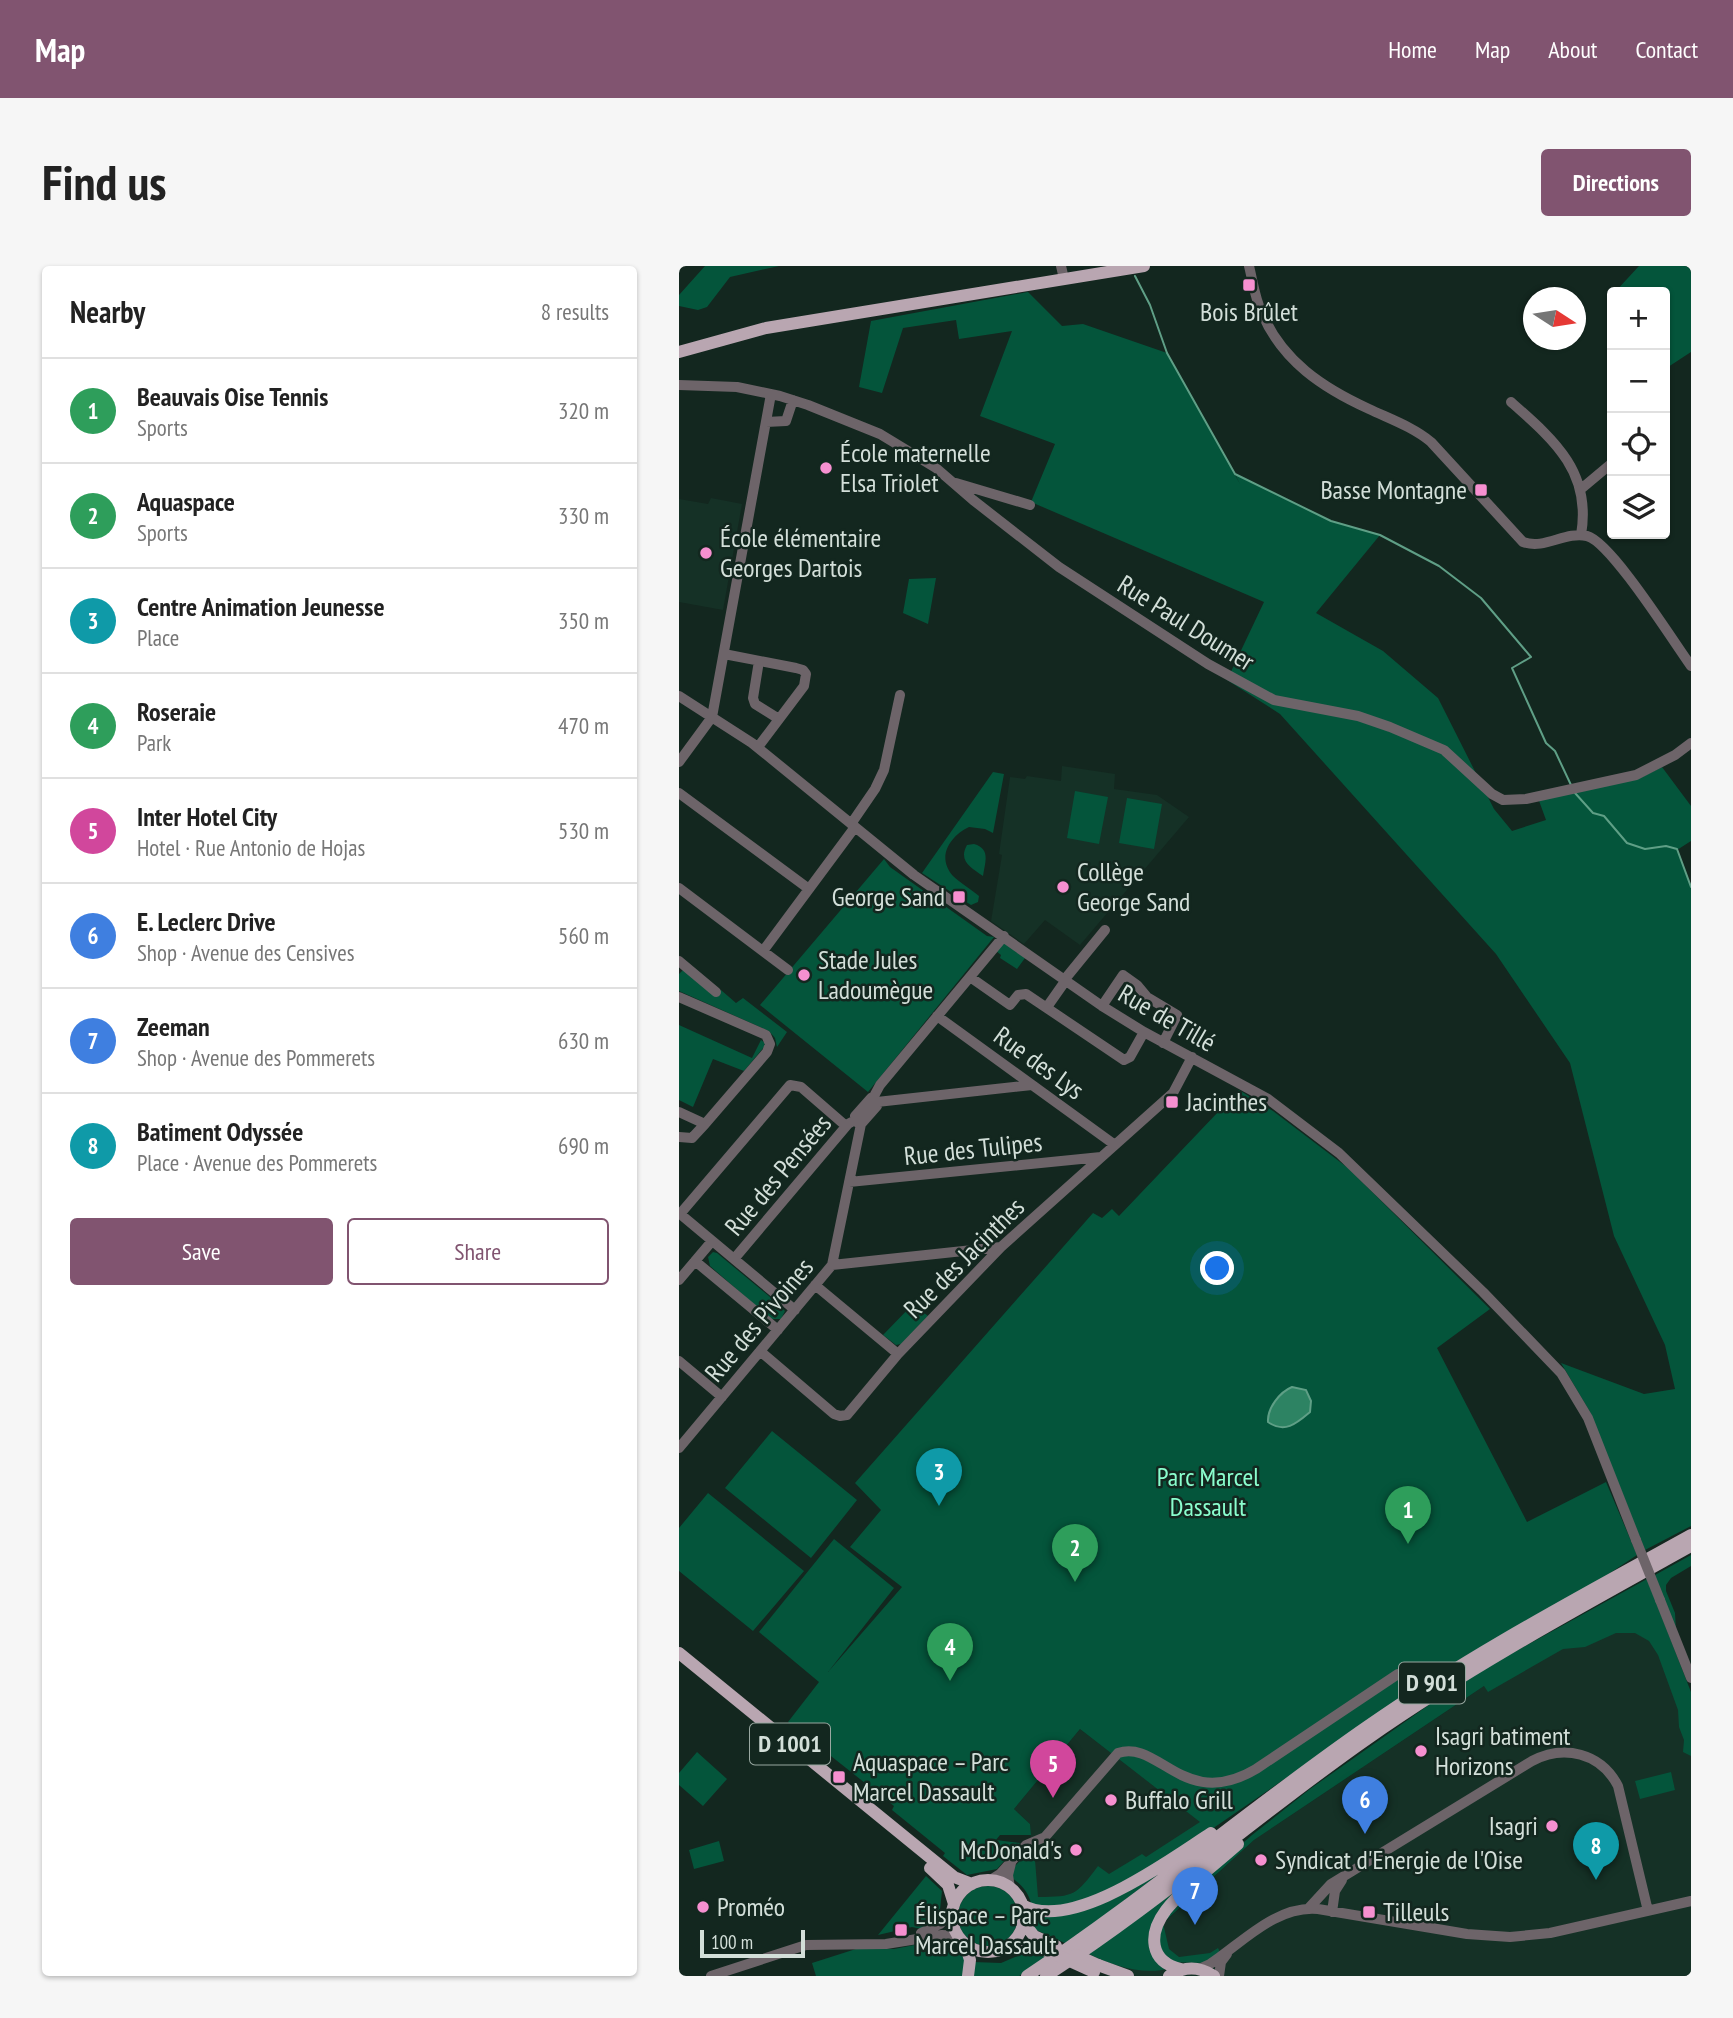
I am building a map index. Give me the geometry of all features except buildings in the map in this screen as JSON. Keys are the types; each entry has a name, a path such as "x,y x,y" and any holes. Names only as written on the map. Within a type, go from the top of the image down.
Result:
{"main road":[{"path":"679,352 766,328 1144,266"},
{"name":"D 901","path":"1027,1976 1115,1916 1357,1733 1464,1662 1691,1535"},
{"name":"D 901","path":"1046,1976 1117,1927 1345,1754 1425,1700 1500,1653 1691,1546"},
{"name":"D 1001","path":"680,1658 956,1879 972,1884"},
{"name":"D 1001","path":"680,1658 934,1871 950,1888 953,1907"},
{"path":"1216,1976 1199,1969 1181,1969 1163,1962 1155,1951 1155,1934 1166,1910 1242,1840 1314,1783 1345,1754"},
{"path":"1021,1905 1048,1910 1105,1898 1271,1797"},
{"path":"968,1976 970,1960 953,1922 953,1907 963,1891 972,1884 989,1881 1010,1888 1021,1905 1027,1930 1036,1938 1098,1971 1128,1976"},
{"path":"1007,1947 1016,1938 1023,1922"},
{"path":"962,1940 985,1952 1029,1945 1053,1949"},
{"path":"1169,1976 1181,1969"}],"street":[{"path":"1061,266 1064,279"},
{"path":"1249,266 1261,312 1277,340 1296,363 1317,382 1339,395 1412,429 1431,442 1523,542 1535,545 1581,535 1599,541 1691,666"},
{"name":"Rue Paul Doumer","path":"679,384 729,386 771,394 793,400 880,435 925,460 1059,567 1215,668 1274,700 1366,718 1444,750 1492,794 1503,800 1526,799 1636,775 1675,755 1691,743"},
{"path":"679,762 712,717 771,394"},
{"path":"766,422 786,421 793,400"},
{"path":"1511,402 1570,463 1581,489 1581,535"},
{"path":"1581,489 1607,467"},
{"path":"956,483 1030,505"},
{"path":"724,654 796,668 806,674 804,686 758,747"},
{"path":"759,661 753,698 755,704 779,719"},
{"path":"763,951 809,889 873,793 884,770 899,695"},
{"name":"Rue de Tillé","path":"679,696 758,747 915,875 1102,1006 1144,1032 1268,1099 1334,1149 1530,1339 1572,1388 1592,1427 1691,1678"},
{"path":"679,793 809,889"},
{"path":"679,888 788,970"},
{"path":"1047,1007 1105,930"},
{"name":"Rue des Pensées","path":"734,1259 854,1123 856,1114 869,1099 875,1100 880,1085 1004,936"},
{"path":"679,961 716,992"},
{"path":"1102,1006 1123,975 1147,996 1177,1015 1163,1042"},
{"path":"970,977 1010,1005 1018,995 1024,993 1124,1060 1130,1058 1144,1032"},
{"path":"679,997 766,1035 770,1041 767,1052 692,1138 679,1138"},
{"name":"Rue des Lys","path":"937,1016 1115,1145"},
{"name":"Rue des Jacinthes","path":"760,1351 839,1416 847,1415 898,1354 1001,1247 1173,1093 1192,1058"},
{"path":"795,1310 680,1214 790,1085 801,1087 854,1123"},
{"path":"875,1100 1032,1085"},
{"path":"679,1112 705,1124"},
{"name":"Rue des Pivoines","path":"679,1448 832,1265 849,1182 854,1123"},
{"name":"Rue des Tulipes","path":"849,1182 1101,1157"},
{"path":"679,1280 712,1241"},
{"path":"832,1265 1001,1247"},
{"path":"695,1261 778,1330"},
{"path":"815,1285 898,1354"},
{"path":"679,1361 722,1397"},
{"path":"989,1881 1000,1874 1026,1844 1045,1837 1118,1754 1140,1752 1178,1775 1196,1781 1215,1783 1233,1780 1256,1769 1398,1674"},
{"path":"1308,1909 1324,1889 1538,1758 1555,1752 1572,1752 1590,1757 1601,1764 1619,1786 1648,1911"},
{"path":"1010,1888 1008,1875 1013,1860"},
{"path":"1332,1912 1335,1891 1345,1877"},
{"path":"1199,1969 1281,1916 1308,1909 1502,1937 1550,1933 1691,1901"},
{"path":"891,1944 935,1928 953,1907"},
{"path":"711,1976 807,1945 891,1944 942,1935 962,1940"},
{"path":"1216,1976 1221,1962 1233,1948"}],"shaded area":[{"name":"École élémentaire Georges Dartois","path":"711,498 742,504 723,610 679,602 679,499 708,504"},
{"name":"Collège George Sand","path":"1062,766 1115,774 1114,789 1157,795 1189,817 1080,945 1045,920 1024,944 991,921 1002,855 999,854 1010,777 1025,779 1027,776 1061,781"},
{"path":"1292,1387 1306,1390 1311,1401 1310,1412 1291,1426 1280,1427 1268,1422 1275,1401"},
{"path":"1645,1596 1691,1699 1691,1976 1106,1976 1254,1840 1499,1676"},
{"path":"1080,1729 1206,1826 1098,1893 1034,1903 1030,1824 1014,1809"}],"green space":[{"path":"705,266 779,266 730,277 707,307 698,310 679,306 679,295"},
{"path":"1639,266 1691,266 1691,352 1670,366 1670,287 1620,287"},
{"path":"1028,292 1062,326 1083,324 1167,353 1240,484 1235,474 1331,521 1380,535 1316,613 1383,651 1438,698 1494,809 1512,831 1546,820 1538,798 1642,777 1662,767 1691,806 1691,841 1677,850 1691,887 1691,1526 1645,1550 1590,1412 1561,1363 1644,1394 1675,1389 1665,1345 1614,1236 1570,1063 1496,954 1280,714 1227,680 1264,602 1031,502 1055,444 980,416 1012,331 959,339 956,320 903,328 882,393 859,387 871,321"},
{"path":"936,578 928,624 903,613 909,579"},
{"path":"993,772 1004,774 993,833 969,827 956,836 947,848 948,869 979,896 978,902 971,905 922,873"},
{"path":"1075,791 1108,797 1099,844 1067,838"},
{"path":"1127,798 1162,804 1154,849 1119,843"},
{"path":"974,844 985,853 983,876 965,860 967,845"},
{"path":"884,859 890,867 987,936 994,937 868,1092 760,1005"},
{"path":"1003,941 1025,958 1017,969 1000,958 1001,955 996,951"},
{"path":"683,970 714,996 721,990 736,1003 743,998 787,1032 777,1047 775,1038 769,1031 679,991 679,974"},
{"path":"679,1025 752,1058 761,1040 765,1043 744,1071 713,1059 693,1107 679,1100"},
{"name":"Parc Marcel Dassault","path":"1239,1090 1273,1111 1348,1168 1490,1309 1437,1348 1527,1522 1606,1482 1637,1555 1447,1667 1212,1829 1125,1884 1078,1904 1032,1907 1025,1890 1012,1878 1014,1867 1031,1849 1034,1848 1038,1897 1067,1895 1079,1889 1098,1866 1109,1874 1142,1854 1146,1857 1200,1822 1080,1729 1014,1809 1030,1824 1031,1835 1000,1835 996,1840 1020,1843 997,1869 967,1875 943,1856 945,1853 892,1810 894,1806 788,1722 819,1682 759,1632 834,1539 894,1588 828,1672 902,1587 850,1547 881,1510 855,1483 1093,1213 1102,1218 1112,1209 1119,1216"},
{"path":"713,1252 776,1302 785,1311 781,1319 771,1319 710,1266 708,1257"},
{"path":"913,1304 928,1316 901,1344 896,1345 883,1335"},
{"path":"772,1431 857,1500 811,1558 725,1488"},
{"path":"708,1493 804,1571 753,1631 679,1571 679,1528"},
{"path":"1691,1555 1691,1566 1671,1578 1666,1585 1675,1613 1676,1630 1655,1575"},
{"path":"1647,1579 1691,1692 1691,1756 1683,1752 1684,1740 1679,1727 1678,1710 1658,1655 1649,1641 1635,1633 1616,1633 1585,1647 1563,1649 1488,1692 1484,1686 1254,1840 1163,1923 1169,1949 1179,1957 1210,1953 1218,1948 1220,1952 1205,1963 1170,1962 1157,1947 1164,1915 1170,1907 1252,1835 1310,1789 1467,1678"},
{"path":"697,1752 727,1779 703,1806 679,1785 679,1773"},
{"path":"1671,1772 1675,1790 1640,1799 1635,1781"},
{"path":"719,1841 724,1861 694,1869 689,1850"},
{"path":"1201,1842 1067,1944 1032,1928 1034,1912 1077,1908"},
{"path":"1217,1856 1153,1932 1170,1968 1139,1970 1107,1962 1087,1953"},
{"path":"926,1876 942,1891 939,1919 922,1929 912,1927 878,1935"},
{"path":"982,1886 994,1886 1013,1899 1018,1916 1016,1928 1005,1941 994,1946 982,1946 963,1933 958,1922 958,1910 971,1891"},
{"path":"945,1939 954,1951 966,1959 964,1976 816,1976 812,1963 859,1948 894,1949"},
{"path":"1031,1950 1048,1958 1019,1976 971,1976 973,1962 1001,1963"}],"waterway":[{"path":"1135,276 1150,305 1167,353 1235,474 1331,521 1380,535 1439,566 1481,598 1531,657 1512,668 1546,743 1555,751 1571,785"},
{"path":"1575,793 1593,813 1604,816 1627,843 1645,849 1666,846 1677,849 1691,887"}],"place":[{"name":"Bois Brûlet","path":"1249,285"},
{"name":"École maternelle Elsa Triolet","path":"826,468"},
{"name":"Basse Montagne","path":"1481,490"},
{"name":"École élémentaire Georges Dartois","path":"706,553"},
{"name":"Collège George Sand","path":"1063,887"},
{"name":"George Sand","path":"959,897"},
{"name":"Stade Jules Ladoumègue","path":"804,975"},
{"name":"Jacinthes","path":"1172,1102"},
{"name":"Centre Animation Jeunesse","path":"939,1506"},
{"name":"Beauvais Oise Tennis","path":"1408,1544"},
{"name":"Aquaspace","path":"1075,1582"},
{"name":"Roseraie","path":"950,1681"},
{"name":"Isagri batiment Horizons","path":"1421,1751"},
{"name":"Aquaspace – Parc Marcel Dassault","path":"839,1777"},
{"name":"Inter Hotel City","path":"1053,1798"},
{"name":"Buffalo Grill","path":"1111,1800"},
{"name":"Isagri","path":"1552,1826"},
{"name":"E. Leclerc Drive","path":"1365,1834"},
{"name":"McDonald's","path":"1076,1850"},
{"name":"Syndicat d'Energie de l'Oise","path":"1261,1860"},
{"name":"Batiment Odyssée","path":"1596,1880"},
{"name":"Proméo","path":"703,1907"},
{"name":"Tilleuls","path":"1369,1912"},
{"name":"Zeeman","path":"1195,1925"},
{"name":"Élispace – Parc Marcel Dassault","path":"901,1930"}]}
